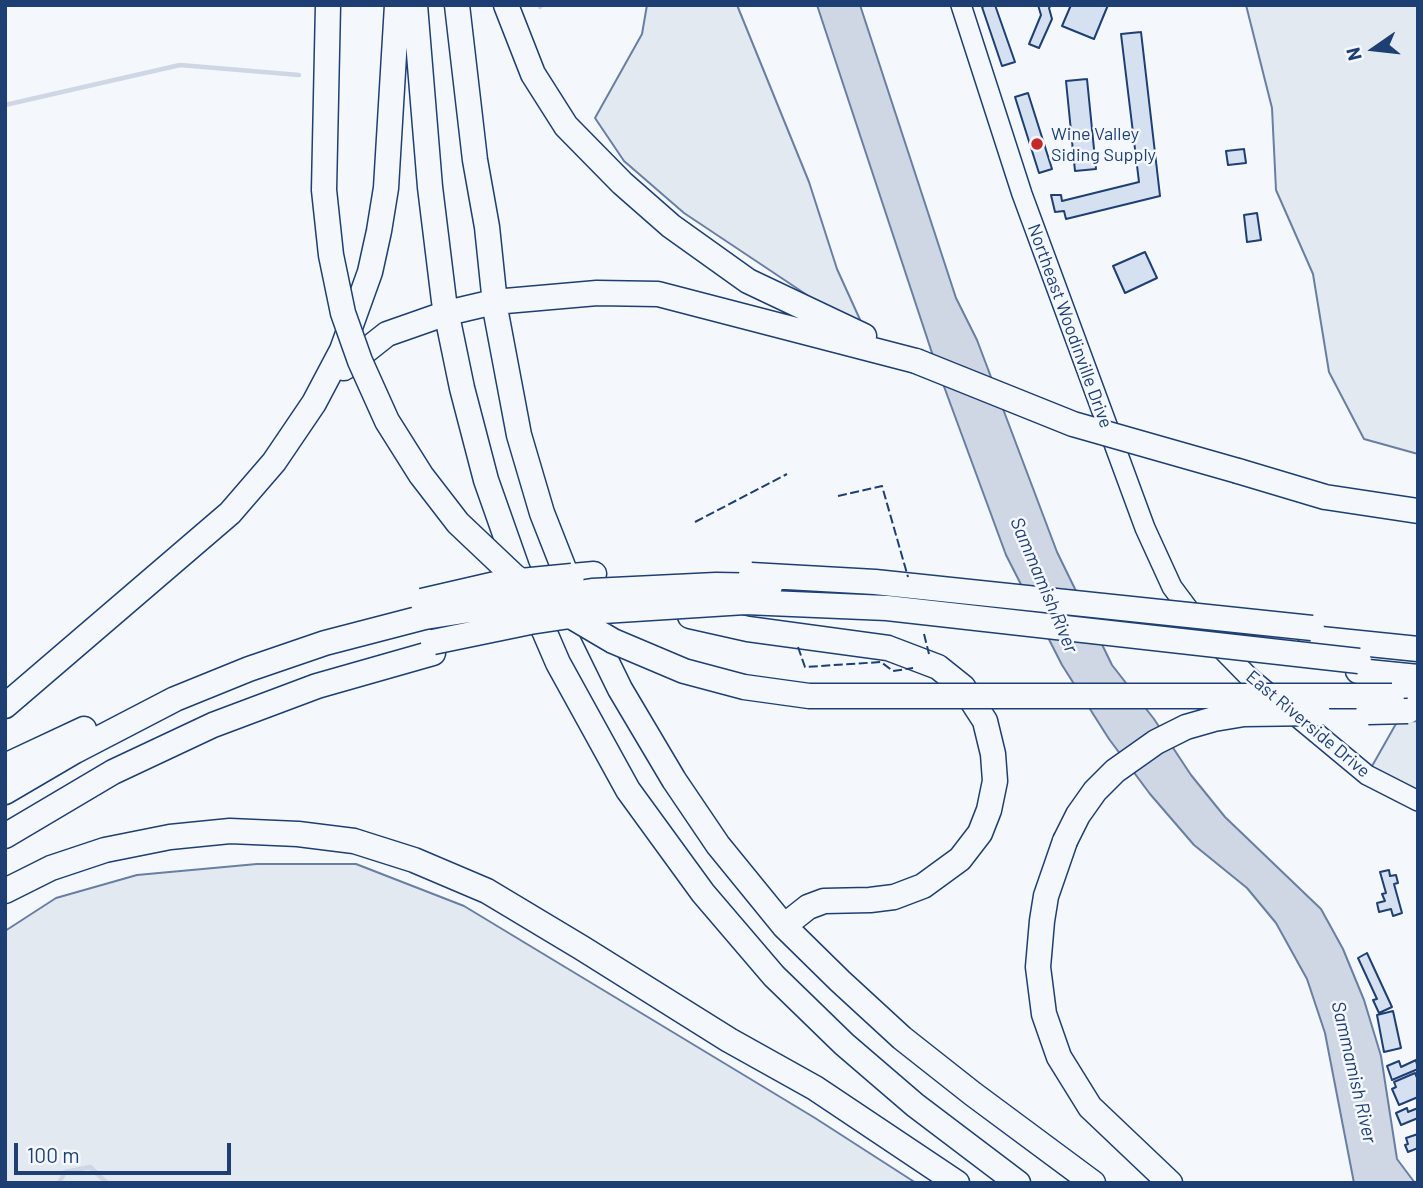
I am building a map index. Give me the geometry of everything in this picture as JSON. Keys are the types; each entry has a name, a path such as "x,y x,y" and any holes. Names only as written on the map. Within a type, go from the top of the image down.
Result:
{"highway":[{"path":"328,5 324,190 331,255 343,313 360,361 387,421 421,475 458,523 514,576 557,608 613,640 684,671 744,687 809,696 1409,704"},
{"path":"314,403 342,350 370,272 379,232 386,188 397,5"},
{"path":"415,5 430,187 447,313 462,388 486,480 517,568 558,663 628,790 704,893 774,975 844,1044 915,1105 1018,1183"},
{"path":"457,5 473,146 487,227 494,302 519,435 542,513 575,597 620,689 674,780 718,845 784,926 902,1038 1093,1183"},
{"path":"506,5 533,74 575,136 671,226 808,320"},
{"path":"5,706 230,513 274,461 314,403 342,369 387,334 447,313 494,302 597,293 658,294 808,320 1073,424 1325,496 1418,511"},
{"path":"5,792 75,751 176,699 249,669 500,583 594,574 770,575 875,582 1311,633 1418,649"},
{"path":"5,821 97,766 243,701 320,673 433,648 530,622 603,611 745,602 887,608 1358,666 1418,677"},
{"path":"5,766 146,698 321,628 423,609"},
{"path":"690,616 748,629 888,648 938,667 962,687 985,721 993,754 995,781 989,810 980,833 960,859 923,886 894,897 824,901 808,907 784,926"},
{"path":"5,836 113,772 213,725 317,686 433,648 633,620 690,616 813,616 1358,666 1418,665"},
{"path":"1311,633 1418,635"},
{"path":"1169,1183 1090,1107 1059,1057 1044,1014 1038,967 1042,921 1049,886 1065,841 1078,815 1095,791 1115,771 1156,742 1186,727 1244,714 1409,704"},
{"path":"5,780 110,716"},
{"path":"5,891 51,868 105,850 170,837 230,831 298,834 354,841 414,860 486,891 729,1040 815,1088 957,1183"}],"main road":[{"name":"Northeast Woodinville Drive","path":"961,5 1022,194 1145,528 1172,586 1207,634"},
{"name":"East Riverside Drive","path":"1207,634 1249,677 1367,775 1418,802"}],"shaded area":[{"path":"647,5 737,5 809,182 837,269 867,335 684,213 624,161 595,118 642,34"},
{"path":"1246,5 1418,5 1418,454 1364,439 1329,372 1313,274 1276,190 1272,108"},
{"path":"1418,721 1418,801 1367,775 1397,722"},
{"path":"257,864 356,864 464,906 815,1118 916,1183 5,1183 5,931 56,898 137,875"}],"water":[{"name":"Sammamish River","path":"817,5 860,5 956,298 977,340 1057,552 1112,665 1154,719 1191,775 1225,817 1321,909 1343,949 1364,1000 1381,1056 1397,1159 1415,1183 1354,1183 1325,1033 1307,979 1276,923 1247,888 1194,845 1150,794 1109,739 1062,665 1006,555 935,362"}],"building":[{"path":"995,5 1015,62 1002,66 982,7"},
{"path":"1038,5 1051,5 1049,8 1052,19 1039,48 1029,44 1041,15"},
{"path":"1071,5 1108,5 1094,39 1062,26"},
{"path":"1141,32 1160,196 1066,219 1064,211 1055,212 1051,195 1061,195 1062,201 1139,182 1121,34"},
{"path":"1087,79 1096,169 1075,171 1066,81"},
{"path":"1028,93 1052,169 1039,173 1015,97"},
{"path":"1244,149 1246,163 1228,165 1226,151"},
{"path":"1257,213 1261,240 1247,242 1244,215"},
{"path":"1145,252 1157,278 1125,293 1113,266"},
{"path":"1389,870 1390,876 1396,875 1398,883 1394,884 1402,913 1393,916 1391,909 1379,912 1377,903 1385,901 1382,894 1386,893 1380,872"},
{"path":"1367,953 1392,1007 1379,1013 1373,1000 1377,999 1358,958"},
{"path":"1393,1011 1401,1048 1384,1052 1377,1015"},
{"path":"1416,1060 1418,1069 1392,1080 1387,1066 1399,1061 1401,1067"},
{"path":"1415,1073 1418,1080 1418,1097 1399,1105 1392,1089 1396,1087 1394,1082"},
{"path":"1407,1108 1408,1112 1418,1108 1418,1118 1401,1125 1396,1113"},
{"path":"1418,1134 1418,1148 1408,1152 1406,1138"}],"waterway":[{"path":"5,105 180,65 299,75"},
{"path":"59,1183 65,1172 90,1167 107,1183"}],"fence":[{"path":"695,522 787,474"},
{"path":"838,496 882,486 908,577"},
{"path":"924,634 929,654"},
{"path":"798,647 805,667 881,662 893,671 913,668"}],"place":[{"name":"Wine Valley Siding Supply","path":"1037,144"}]}
